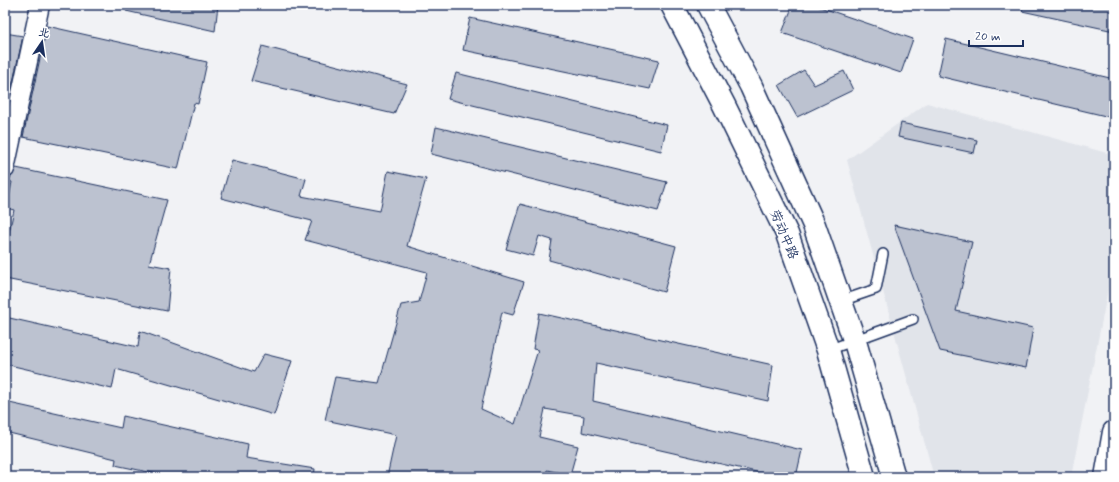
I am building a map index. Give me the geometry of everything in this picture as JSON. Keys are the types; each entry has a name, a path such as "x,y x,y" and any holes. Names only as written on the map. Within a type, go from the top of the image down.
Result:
{"main road":[{"name":"劳动中路","path":"672,5 724,105 787,234 828,350 864,477"},
{"path":"708,5 751,86 814,225 855,340 894,477"},
{"path":"1106,477 1114,432"}],"street":[{"path":"5,168 40,5"}],"lane":[{"path":"841,301 876,289 883,254"},
{"path":"828,350 913,319"}],"shaded area":[{"path":"927,103 1114,155 1114,259 1071,477 934,477 847,160"}],"building":[{"path":"127,5 218,5 215,31 126,11"},
{"path":"793,5 814,5 913,39 901,73 782,33"},
{"path":"1023,5 1114,5 1114,31 1022,11"},
{"path":"470,18 659,60 650,89 463,50"},
{"path":"47,26 207,62 198,104 194,103 178,169 23,137"},
{"path":"5,33 23,36 5,119"},
{"path":"946,39 1114,79 1114,118 938,76"},
{"path":"262,46 407,84 394,114 251,81"},
{"path":"804,70 814,85 844,71 853,90 797,117 779,85"},
{"path":"456,73 667,125 661,151 448,99"},
{"path":"901,123 977,140 974,153 898,137"},
{"path":"436,127 667,182 658,211 431,154"},
{"path":"232,160 306,179 301,196 380,211 388,171 426,179 407,246 524,282 513,315 502,312 481,409 515,424 538,350 533,349 539,313 773,365 768,401 596,363 593,401 802,450 796,477 778,477 582,432 584,416 545,409 539,437 578,446 570,475 547,470 546,477 387,477 396,435 325,420 335,377 379,383 401,305 419,302 427,272 305,240 312,221 221,198"},
{"path":"16,168 167,200 149,264 171,268 167,311 5,279 5,250 14,210 7,208 12,182 5,181 5,179 12,176"},
{"path":"520,204 676,246 664,292 549,260 552,240 539,236 533,256 506,249"},
{"path":"894,225 972,242 956,311 1033,328 1026,368 940,351"},
{"path":"5,317 138,347 140,331 254,372 264,354 292,361 274,415 116,369 112,389 5,364"},
{"path":"5,402 121,428 123,416 248,444 246,458 315,469 314,477 172,477 115,465 116,459 5,432"}]}
